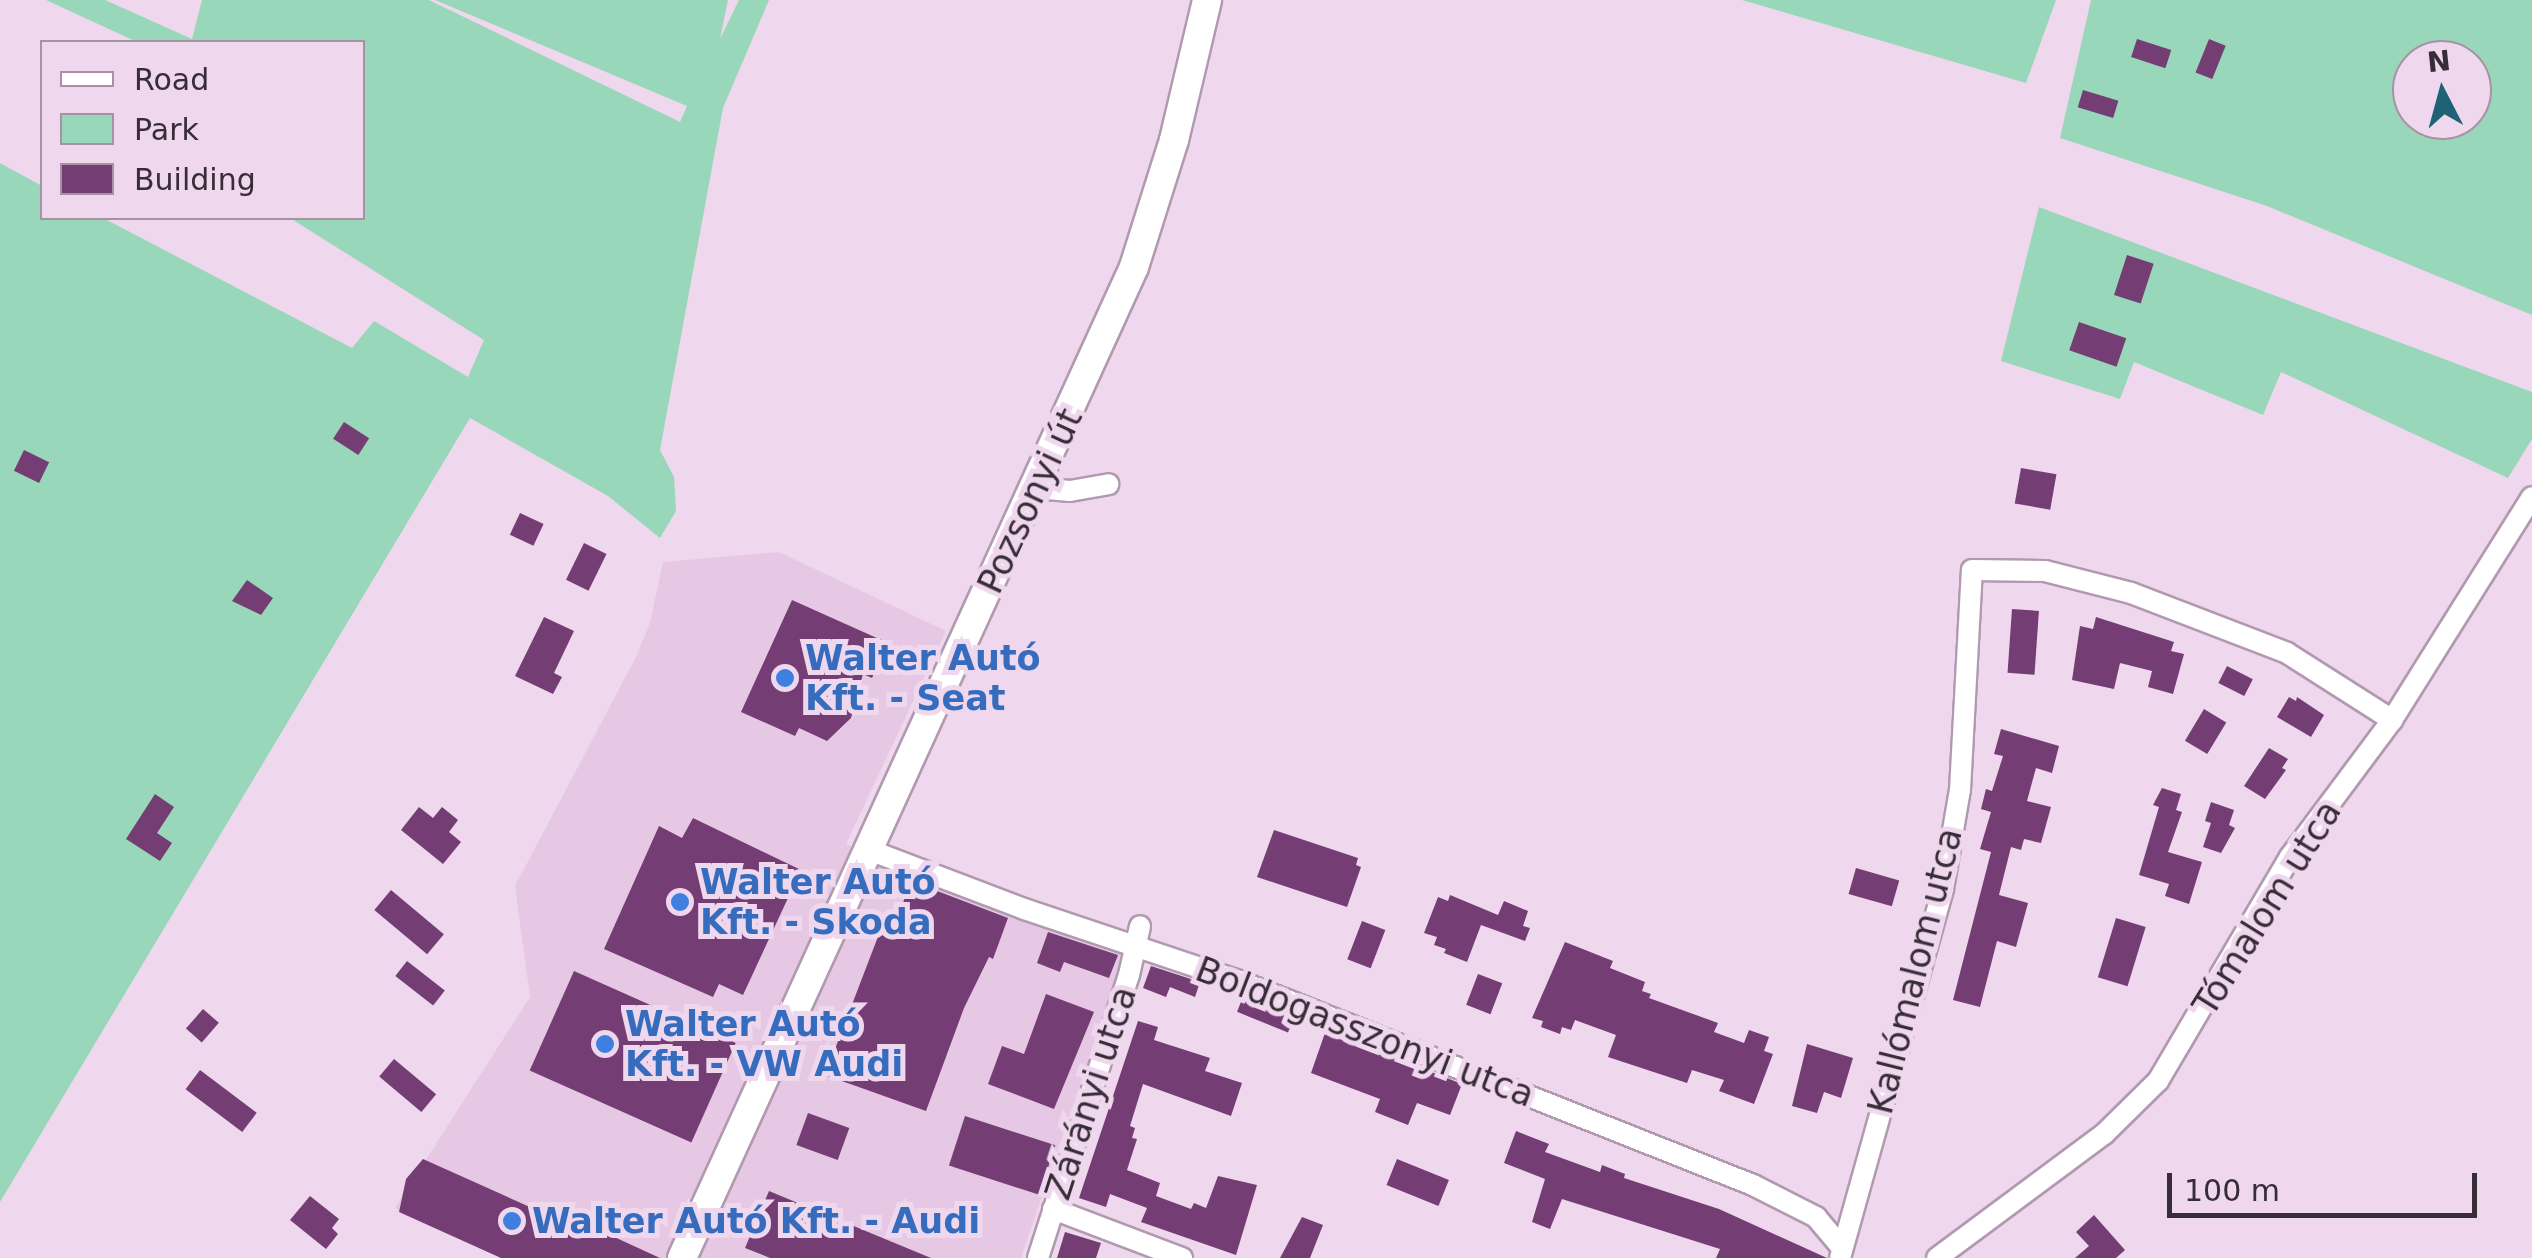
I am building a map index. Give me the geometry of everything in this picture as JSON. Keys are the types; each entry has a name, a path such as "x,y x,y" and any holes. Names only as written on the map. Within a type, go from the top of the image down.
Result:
{"main road":[{"name":"Pozsonyi út","path":"682,1258 1134,266 1174,140 1207,0"}],"street":[{"path":"1036,488 1070,491 1108,484"},
{"name":"Tómalom utca","path":"1937,1258 2092,1143 2158,1082 2290,858 2392,720 2532,497"},
{"name":"Kallómalom utca","path":"1841,1253 1943,890 1960,790 1972,570 2045,571 2131,592 2287,653 2392,720"},
{"name":"Boldogasszonyi utca","path":"869,850 1024,908 1138,935 1794,1202 1831,1232 1841,1253"},
{"name":"Zárányi utca","path":"1038,1258 1138,935"},
{"path":"1053,1209 1182,1258"}],"shaded area":[{"path":"779,552 946,631 846,844 1126,950 1021,1258 509,1258 395,1208 530,997 515,886 636,657 650,623 663,562"}],"green space":[{"path":"46,0 105,0 192,39 202,0 429,0 680,122 687,106 435,0 728,0 720,39 739,0 769,0 723,108 660,450 674,477 676,511 660,538 608,496 470,418 0,1202 0,163 40,185 40,220 107,220 352,348 374,321 468,377 484,340 293,220 365,220 365,40 133,40"},
{"path":"1742,0 2056,0 2026,83"},
{"path":"2091,0 2532,0 2532,315 2267,206 2060,138"},
{"path":"2039,207 2532,392 2532,439 2508,478 2281,372 2263,415 2134,362 2120,399 2001,361"}],"building":[{"path":"2137,39 2171,50 2165,68 2131,57"},
{"path":"2209,39 2226,46 2212,79 2196,72"},
{"path":"2083,90 2118,101 2113,118 2078,107"},
{"path":"2127,255 2154,264 2141,304 2114,295"},
{"path":"2079,322 2126,338 2117,367 2069,350"},
{"path":"344,422 369,438 358,455 333,439"},
{"path":"24,450 49,462 39,483 14,471"},
{"path":"2021,468 2056,474 2050,510 2015,503"},
{"path":"520,513 544,524 533,546 510,535"},
{"path":"584,543 606,554 588,591 566,580"},
{"path":"247,580 273,598 261,615 232,601"},
{"path":"792,600 888,643 872,678 863,674 851,718 827,741 799,728 795,736 741,712"},
{"path":"2012,609 2039,611 2034,675 2008,673"},
{"path":"544,617 574,631 554,673 562,677 553,694 515,676"},
{"path":"2096,617 2174,642 2171,651 2184,654 2173,694 2148,687 2152,671 2120,663 2114,689 2072,680 2080,626 2093,629"},
{"path":"2227,666 2253,679 2244,696 2218,683"},
{"path":"2289,697 2296,701 2297,697 2324,715 2311,737 2277,717"},
{"path":"2204,709 2226,722 2207,754 2185,741"},
{"path":"2001,729 2059,746 2052,773 2036,768 2027,801 2051,807 2041,843 2024,839 2021,850 2011,847 1999,895 2028,903 2016,947 1997,941 1980,1007 1953,1000 1991,852 1980,849 1991,812 1981,809 1986,789 1992,791 2003,756 1994,754"},
{"path":"2269,748 2288,759 2282,768 2286,770 2265,799 2244,786"},
{"path":"2162,788 2181,794 2176,810 2182,812 2168,852 2202,862 2189,904 2165,896 2169,884 2139,875 2159,807 2153,805"},
{"path":"155,794 174,807 157,833 172,843 160,861 126,839"},
{"path":"2211,802 2234,810 2229,825 2235,828 2221,853 2203,847 2211,823 2205,821"},
{"path":"419,807 433,818 442,807 458,820 449,832 461,842 443,864 401,830"},
{"path":"693,818 801,870 743,995 719,984 713,997 604,949 659,826 682,838"},
{"path":"1274,830 1358,858 1356,865 1361,867 1347,907 1257,877"},
{"path":"1856,868 1899,880 1892,906 1849,894"},
{"path":"911,881 1008,918 993,959 989,957 964,1008 926,1111 825,1075 879,934 890,938"},
{"path":"391,890 444,934 427,954 374,910"},
{"path":"1450,895 1498,915 1504,901 1528,911 1523,926 1530,928 1525,941 1481,925 1467,962 1444,953 1446,949 1434,945 1437,937 1424,933 1438,897 1448,901"},
{"path":"2116,918 2146,927 2128,986 2098,977"},
{"path":"1362,921 1385,930 1371,968 1347,959"},
{"path":"1048,932 1118,955 1109,978 1064,962 1060,972 1037,963"},
{"path":"1565,942 1613,961 1610,968 1645,982 1642,991 1651,994 1649,998 1718,1023 1714,1032 1744,1043 1749,1030 1769,1037 1764,1051 1773,1054 1754,1104 1719,1091 1724,1080 1692,1070 1687,1083 1608,1057 1616,1035 1575,1020 1571,1030 1562,1027 1560,1034 1541,1027 1543,1021 1532,1018"},
{"path":"407,961 445,991 433,1006 395,976"},
{"path":"1151,966 1200,982 1195,997 1170,987 1166,997 1143,988"},
{"path":"574,971 736,1043 691,1143 530,1071"},
{"path":"1478,974 1502,983 1490,1014 1466,1005"},
{"path":"1046,994 1094,1012 1054,1109 988,1084 1002,1046 1024,1054"},
{"path":"1243,997 1294,1018 1288,1032 1237,1012"},
{"path":"203,1009 219,1023 202,1042 186,1029"},
{"path":"1138,1021 1158,1027 1154,1040 1210,1058 1205,1071 1242,1083 1231,1116 1143,1084 1130,1126 1135,1128 1132,1138 1137,1139 1127,1170 1160,1183 1156,1196 1191,1209 1194,1203 1206,1208 1218,1176 1257,1185 1236,1255 1141,1222 1147,1208 1110,1194 1106,1207 1079,1198"},
{"path":"1326,1030 1462,1084 1450,1115 1417,1103 1408,1125 1375,1112 1380,1099 1311,1073"},
{"path":"1807,1044 1853,1058 1841,1098 1824,1092 1817,1113 1792,1106"},
{"path":"394,1059 436,1094 421,1112 379,1077"},
{"path":"200,1070 257,1113 242,1132 186,1089"},
{"path":"808,1113 849,1128 838,1160 796,1145"},
{"path":"965,1116 1055,1145 1039,1195 949,1165"},
{"path":"1516,1131 1549,1144 1545,1152 1600,1172 1602,1165 1625,1174 1624,1178 1719,1209 1827,1258 1716,1258 1720,1249 1562,1199 1550,1229 1532,1222 1545,1179 1504,1163"},
{"path":"423,1159 570,1225 573,1218 660,1258 501,1258 399,1212 406,1179"},
{"path":"1397,1159 1449,1180 1438,1206 1387,1185"},
{"path":"769,1191 931,1258 770,1258 745,1248"},
{"path":"310,1196 339,1219 332,1228 338,1234 326,1249 290,1220"},
{"path":"2094,1215 2125,1250 2116,1258 2075,1258 2089,1246 2076,1232"},
{"path":"1302,1217 1323,1225 1310,1258 1280,1258"},
{"path":"1065,1232 1101,1243 1096,1258 1057,1258"}],"place":[{"name":"Walter Autó Kft. - Seat","path":"785,678"},
{"name":"Walter Autó Kft. - Skoda","path":"680,902"},
{"name":"Walter Autó Kft. - VW Audi","path":"605,1044"},
{"name":"Walter Autó Kft. - Audi","path":"512,1221"}]}
